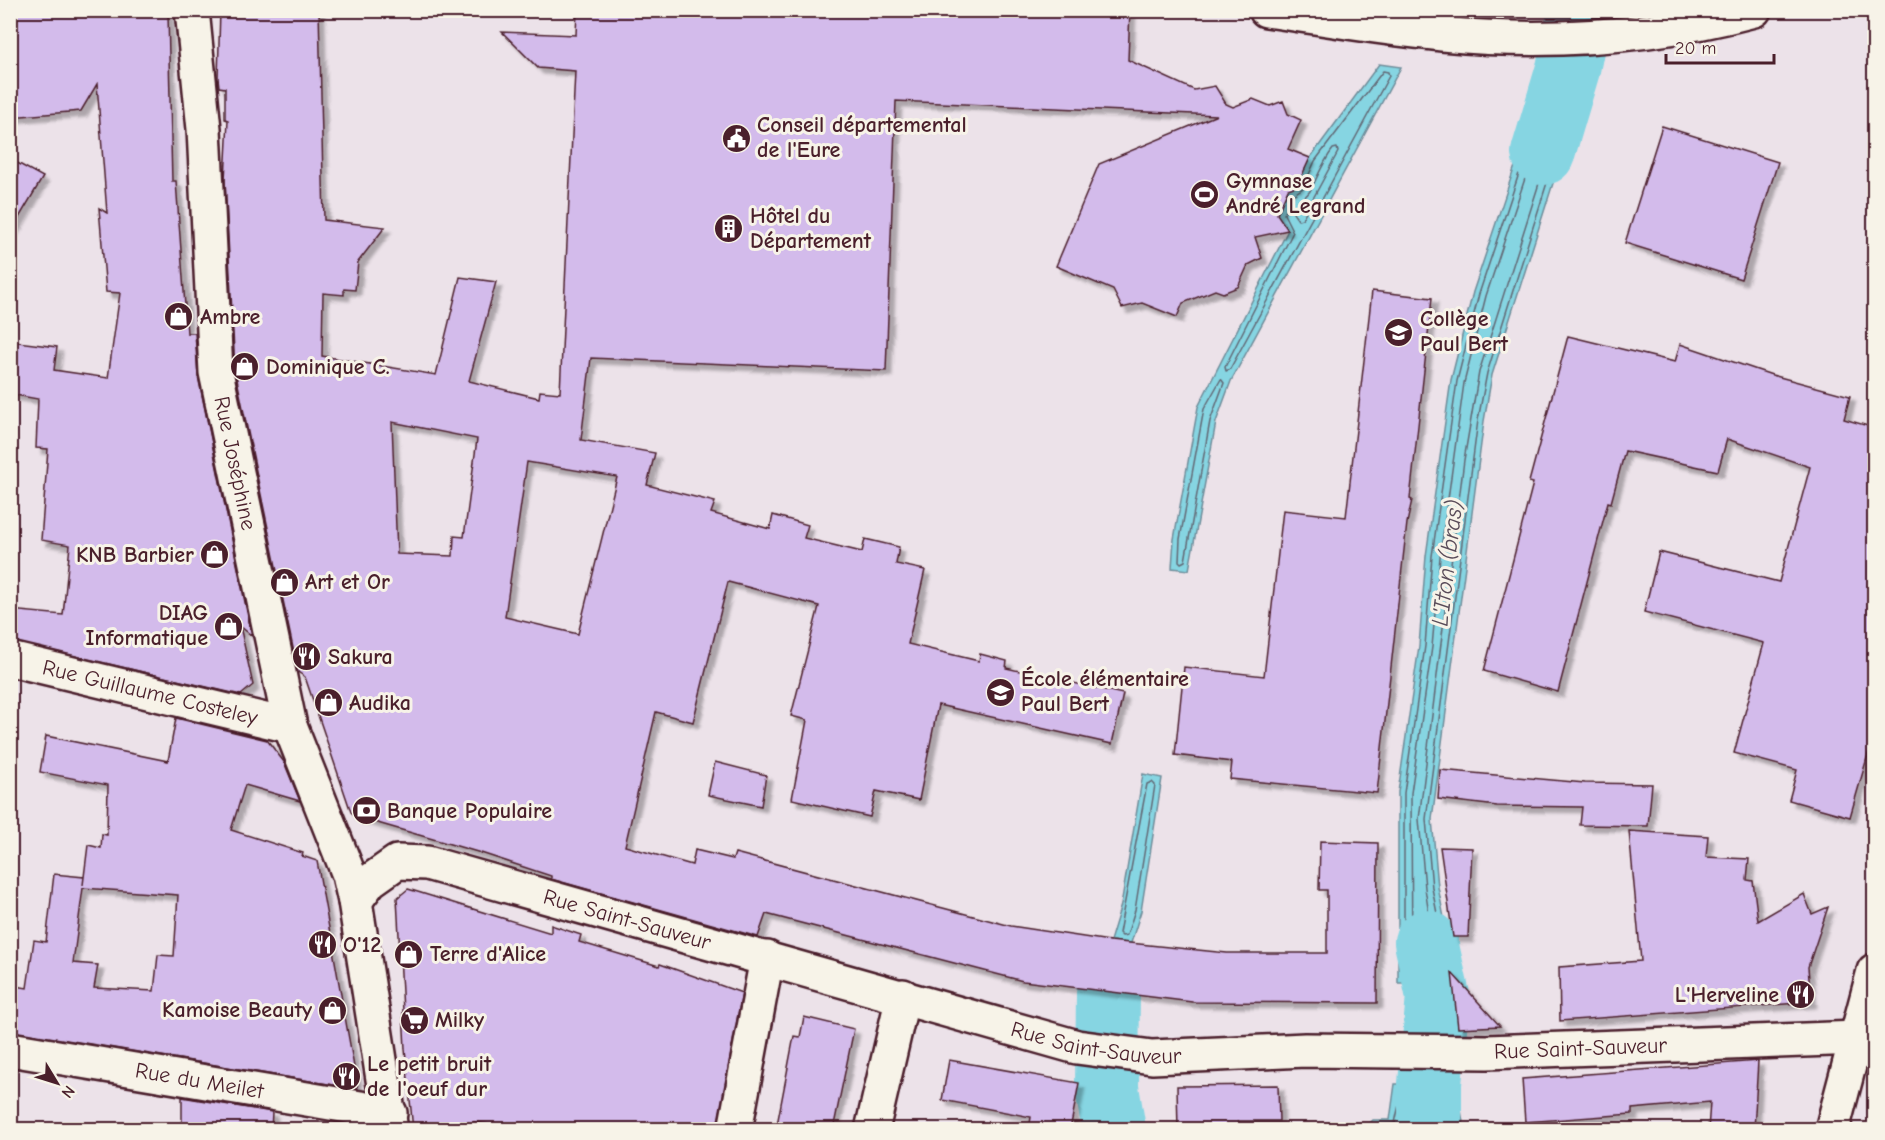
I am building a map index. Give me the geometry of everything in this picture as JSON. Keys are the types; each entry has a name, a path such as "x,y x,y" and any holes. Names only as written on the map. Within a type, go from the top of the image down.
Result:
{"street":[{"name":"Rue Joséphine","path":"192,10 204,129 216,372 290,726 349,875 390,1121"},
{"path":"1266,10 1441,34 1528,38 1607,36 1754,10"},
{"name":"Rue Guillaume Costeley","path":"10,659 290,726"},
{"name":"Rue Saint-Sauveur","path":"355,901 370,881 397,862 427,863 1091,1050 1152,1057 1305,1050 1487,1052 1866,1038"},
{"path":"735,1130 767,957"},
{"path":"1832,1130 1866,1038 1875,971"},
{"path":"872,1130 903,996"},
{"name":"Rue du Meilet","path":"10,1049 390,1121"}],"water":[{"path":"1379,64 1401,67 1231,381 1216,422 1189,570 1172,568 1174,539 1198,407 1288,230 1277,215 1288,189 1297,185 1310,158"},
{"path":"1590,67 1492,375 1484,421 1432,819 1438,887 1447,933 1458,1028 1423,1031 1421,983 1398,983 1398,792 1419,646 1426,556 1451,380 1473,292 1547,70"},
{"path":"1143,774 1162,778 1141,911 1131,943 1110,941 1121,905"},
{"path":"1094,991 1121,995 1120,1021 1090,1019"},
{"path":"1395,1084 1457,1084 1464,1129 1364,1129 1373,1120 1390,1120"},
{"path":"1093,1088 1128,1088 1131,1129 1101,1129 1090,1106"}],"building":[{"path":"10,10 164,10 168,14 172,181 176,181 187,333 195,333 198,376 252,636 240,626 253,685 241,695 10,641 10,610 63,615 70,545 41,540 48,449 36,448 38,399 10,394 10,341 57,347 54,370 108,378 120,293 106,292 99,208 107,213 97,84 81,111 10,117"},
{"path":"220,10 319,10 324,220 385,227 358,262 355,290 344,289 344,295 323,293 322,356 436,375 460,277 496,282 469,381 539,398 540,391 560,393 575,71 538,68 502,32 576,35 577,10 1130,10 1128,60 1194,90 1215,86 1226,104 1233,107 1253,99 1270,106 1283,101 1288,114 1301,120 1288,149 1310,158 1297,186 1288,189 1277,214 1288,230 1255,237 1262,258 1248,265 1238,287 1223,293 1215,290 1183,303 1177,317 1142,303 1122,308 1113,290 1056,266 1099,164 1217,115 896,101 886,371 591,358 581,440 655,453 647,485 715,502 711,513 770,529 773,515 808,525 804,538 862,552 865,539 899,547 896,564 925,570 908,644 979,661 980,654 1007,661 1006,668 1123,694 1112,744 938,705 919,800 876,791 870,817 792,799 807,720 791,716 819,606 728,582 693,722 656,712 625,846 692,865 695,850 733,859 735,853 1011,926 1110,941 1227,953 1327,953 1327,890 1319,890 1320,841 1378,843 1377,1003 1192,1002 1023,981 766,914 758,937 551,879 551,876 481,853 357,817 351,812 305,677 298,672 235,370 225,180 228,120 225,119 225,88 219,87","holes":["392,422 477,439 464,537 454,536 453,556 397,554","527,462 617,477 578,634 505,617"]},
{"path":"1662,126 1778,162 1741,279 1625,243"},
{"path":"10,159 43,177 10,233"},
{"path":"1372,291 1432,298 1410,499 1412,500 1407,523 1377,793 1230,779 1232,762 1175,755 1184,667 1264,676 1283,510 1346,517"},
{"path":"1568,336 1675,362 1680,344 1772,375 1850,396 1844,419 1875,428 1875,730 1850,817 1789,800 1797,770 1734,753 1764,643 1644,612 1659,552 1779,582 1810,467 1727,439 1718,471 1625,451 1611,503 1608,502 1558,692 1484,671 1533,483 1529,482"},
{"path":"176,718 267,740 284,762 300,801 245,785 231,830 303,853 302,856 317,861 358,1089 10,1031 10,985 27,988 34,940 46,942 54,874 84,877 88,845 101,848 102,834 107,835 108,785 40,772 46,736 168,761","holes":["83,888 178,895 174,956 158,955 154,991 94,988 98,965 73,963"]},
{"path":"715,762 766,775 761,806 708,795"},
{"path":"1440,770 1585,783 1652,784 1648,826 1580,825 1582,807 1497,806 1438,799"},
{"path":"1629,831 1708,836 1706,857 1749,859 1747,880 1753,881 1758,921 1804,894 1812,914 1828,907 1808,967 1811,1002 1560,1021 1559,967 1641,961"},
{"path":"1440,847 1472,848 1468,937 1453,937"},
{"path":"408,889 551,933 551,925 581,935 579,942 659,966 660,964 742,993 717,1130 545,1130 474,1122 475,1130 413,1130 405,1049 397,898"},
{"path":"1452,973 1500,1026 1458,1028"},
{"path":"804,1017 854,1029 833,1130 776,1130 794,1036 800,1037"},
{"path":"949,1060 1079,1083 1070,1130 1029,1130 1031,1117 942,1100"},
{"path":"1758,1061 1754,1130 1708,1130 1710,1102 1632,1109 1632,1114 1525,1122 1522,1079"},
{"path":"1278,1085 1279,1121 1239,1121 1239,1130 1178,1130 1177,1086"},
{"path":"182,1097 272,1112 271,1130 182,1130"}],"waterway":[{"name":"L'Iton (bras)","path":"1543,153 1568,69 1580,10"},
{"name":"L'Iton (bras)","path":"1426,942 1438,996 1430,1084 1430,1130"},
{"path":"1108,993 1107,1088 1114,1130"}],"place":[{"name":"Conseil départemental de l'Eure","path":"736,138"},
{"name":"Gymnase André Legrand","path":"1205,194"},
{"name":"Hôtel du Département","path":"729,229"},
{"name":"Ambre","path":"179,317"},
{"name":"Collège Paul Bert","path":"1399,332"},
{"name":"Dominique C.","path":"245,367"},
{"name":"KNB Barbier","path":"215,555"},
{"name":"Art et Or","path":"284,582"},
{"name":"DIAG Informatique","path":"229,626"},
{"name":"Sakura","path":"307,657"},
{"name":"École élémentaire Paul Bert","path":"1000,692"},
{"name":"Audika","path":"328,703"},
{"name":"Banque Populaire","path":"366,811"},
{"name":"O'12","path":"322,945"},
{"name":"Terre d'Alice","path":"409,954"},
{"name":"L'Herveline","path":"1800,995"},
{"name":"Kamoise Beauty","path":"333,1010"},
{"name":"Milky","path":"414,1020"},
{"name":"Le petit bruit de l'oeuf dur","path":"346,1077"}]}
